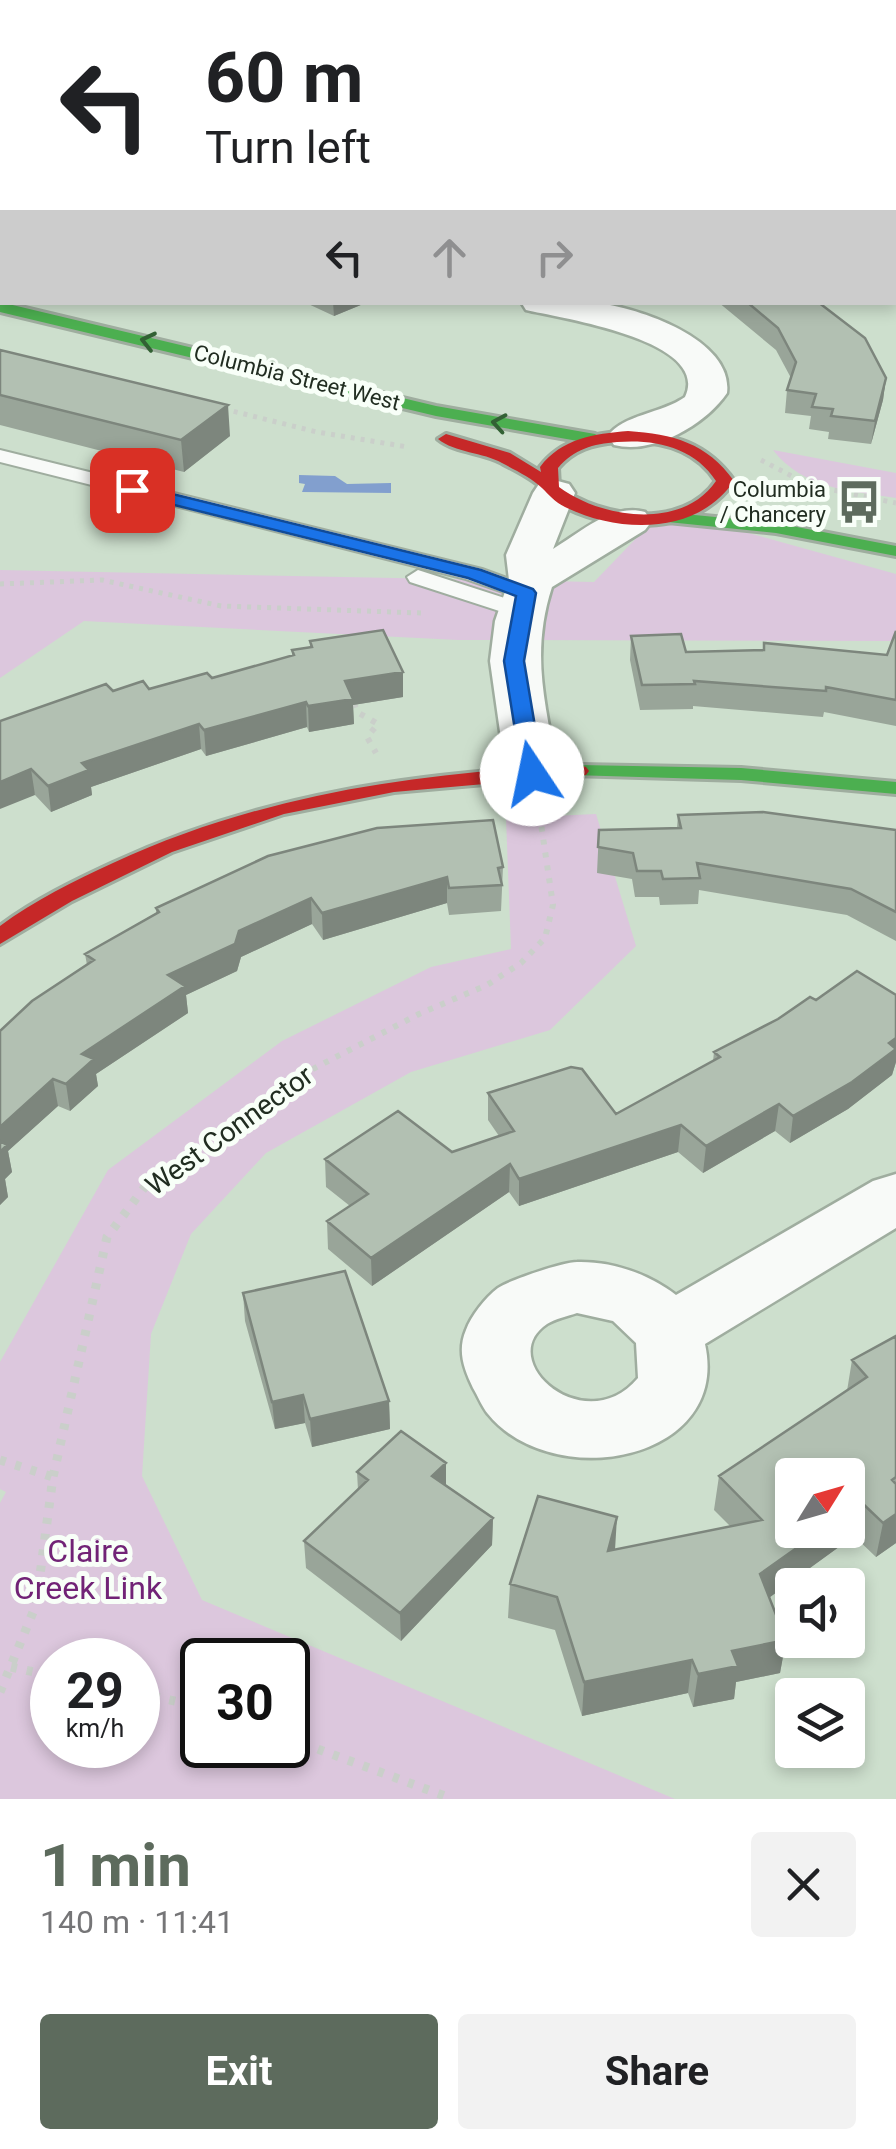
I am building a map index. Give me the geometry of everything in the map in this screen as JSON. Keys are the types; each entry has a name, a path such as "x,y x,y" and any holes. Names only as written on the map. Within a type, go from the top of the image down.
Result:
{"main road":[{"name":"Columbia Street West","path":"0,307 436,411 612,437 672,440 713,461"},
{"path":"551,488 547,470 555,457 612,437"},
{"name":"Columbia Street West","path":"421,441 504,457 585,512 630,520 674,518"},
{"path":"713,461 749,483"},
{"path":"674,518 711,503 721,492 724,480 713,461"},
{"path":"674,518 776,528 896,551"},
{"path":"9,918 157,848 263,810 410,784 535,787 734,772 896,788"}],"street":[{"path":"552,305 624,321 678,344 697,358 708,375 707,394 697,407 612,437"},
{"path":"697,407 698,438 713,461"},
{"path":"535,787 514,661 526,595 528,556 551,488"},
{"path":"526,595 630,520"},
{"path":"668,1333 896,1198"}],"lane":[{"path":"0,456 526,595"}],"path":[{"path":"224,409 316,432 421,441"},
{"path":"754,454 779,473 810,486 896,503"},
{"path":"801,492 810,486"},
{"path":"0,584 102,580 221,606 435,613"},
{"path":"354,703 358,712 378,724 367,738 377,754"},
{"name":"West Connector","path":"0,1692 36,1605 53,1477 107,1238 144,1188 282,1085 419,1014 487,985 521,963 545,938 552,905 535,787"},
{"path":"0,1460 53,1477"},
{"path":"11,1667 30,1671"},
{"path":"310,1746 453,1799"}],"green space":[{"path":"773,450 896,473 896,498 813,480 785,463"},
{"path":"705,521 896,574 896,641 458,640 84,621 0,678 0,570 594,582 648,526"},
{"name":"Claire Creek Link","path":"596,814 636,946 550,1030 411,1072 266,1153 191,1234 151,1334 142,1476 202,1600 292,1638 180,1638 180,1768 310,1768 310,1645 675,1799 0,1799 0,1503 6,1492 0,1489 0,1362 108,1170 282,1041 431,967 511,949 506,818"}],"water":[{"path":"299,475 335,476 347,484 391,483 391,493 302,492 305,484 299,483"}],"building":[{"path":"751,305 822,305 865,338 886,378 875,421 831,416 833,409 812,407 816,394 787,390 796,362 778,328"},
{"path":"0,350 228,405 181,440 0,395"},
{"path":"383,630 403,672 345,681 353,699 308,706 306,702 204,730 199,724 82,763 89,770 48,786 31,769 0,782 0,721 106,684 113,691 143,681 149,689 207,673 212,678 294,655 292,650 312,647 310,641"},
{"path":"896,631 896,700 826,687 826,691 694,681 695,684 642,685 631,636 681,634 686,652 764,650 764,643 887,655"},
{"path":"763,812 896,830 896,912 851,889 697,863 700,878 663,879 661,871 637,871 633,853 598,847 599,830 681,828 678,815"},
{"path":"493,820 503,867 498,868 502,885 449,888 447,877 322,913 311,898 239,931 235,944 168,975 185,986 82,1054 94,1059 66,1084 53,1079 0,1127 0,1031 32,1001 94,960 85,954 159,912 156,908 268,856 377,828"},
{"path":"857,971 896,995 896,1038 889,1043 896,1049 852,1082 793,1116 779,1104 706,1146 681,1125 519,1179 510,1164 371,1258 327,1221 368,1194 325,1159 398,1111 452,1152 514,1131 488,1093 571,1067 582,1069 616,1114 720,1057 714,1052 778,1019 810,997 816,1000"},
{"path":"345,1271 389,1401 310,1419 303,1395 272,1402 243,1293"},
{"path":"896,1336 896,1477 892,1480 896,1484 896,1514 883,1523 865,1506 865,1458 775,1458 775,1548 797,1548 760,1574 775,1612 775,1642 732,1651 738,1666 698,1674 692,1660 584,1682 557,1597 510,1584 538,1496 617,1517 608,1551 762,1520 719,1476 867,1377 852,1360"},
{"path":"401,1431 446,1463 432,1476 493,1518 400,1613 304,1541 368,1480 357,1472"}],"traffic: fast":[{"path":"0,307 436,411 595,439"},
{"path":"674,518 776,528 896,551"},
{"path":"579,771 741,774 896,788"}],"traffic: jam":[{"path":"628,436 684,445 707,459 725,481 713,498 694,510 643,519 590,511 551,489 549,467 565,451 595,440 628,436"},
{"path":"446,439 504,457 548,484"},
{"path":"0,937 105,875 164,848 279,809 394,786 579,771"}],"place":[{"name":"Columbia / Chancery","path":"859,502"}],"route":[{"path":"132,490 474,574 526,593 518,621 514,661 532,774"}]}
